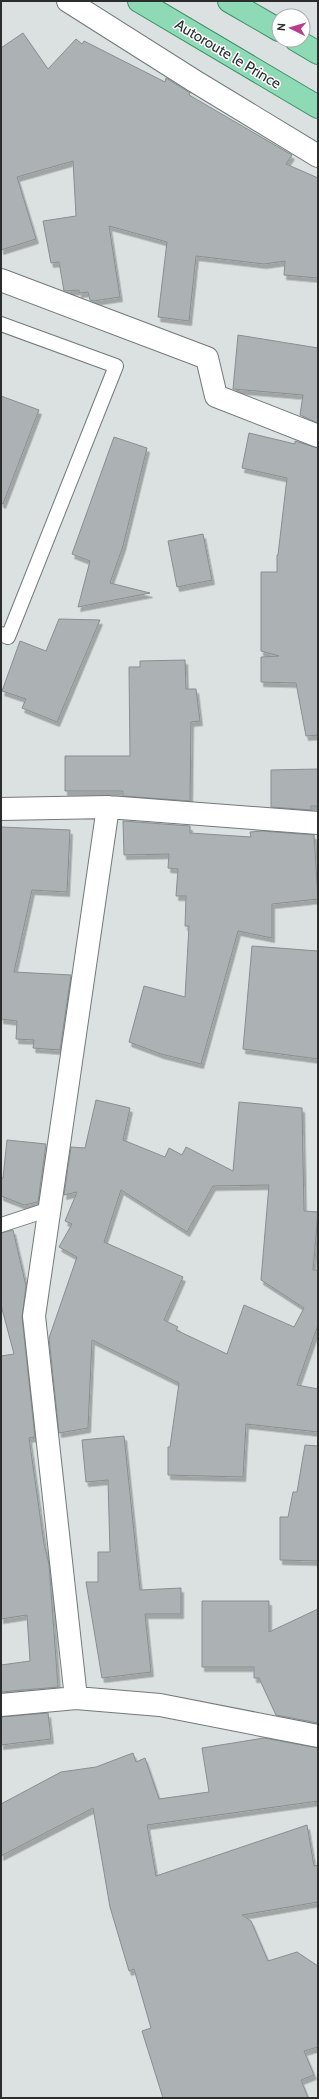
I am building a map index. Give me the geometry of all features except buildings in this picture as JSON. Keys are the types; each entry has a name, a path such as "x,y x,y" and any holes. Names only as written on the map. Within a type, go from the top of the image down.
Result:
{"main road":[{"name":"Autoroute le Prince","path":"139,1 318,107"},
{"path":"230,1 271,25"}],"street":[{"path":"68,1 196,82 318,156"},
{"path":"1,280 207,358 216,396 318,436"},
{"path":"76,1698 34,1316 108,808"},
{"path":"1,809 108,808 318,823"},
{"path":"1,1705 76,1698 160,1704 318,1736"}],"lane":[{"path":"1,324 116,366 8,637 1,634"},
{"path":"1,1225 50,1210"}]}
